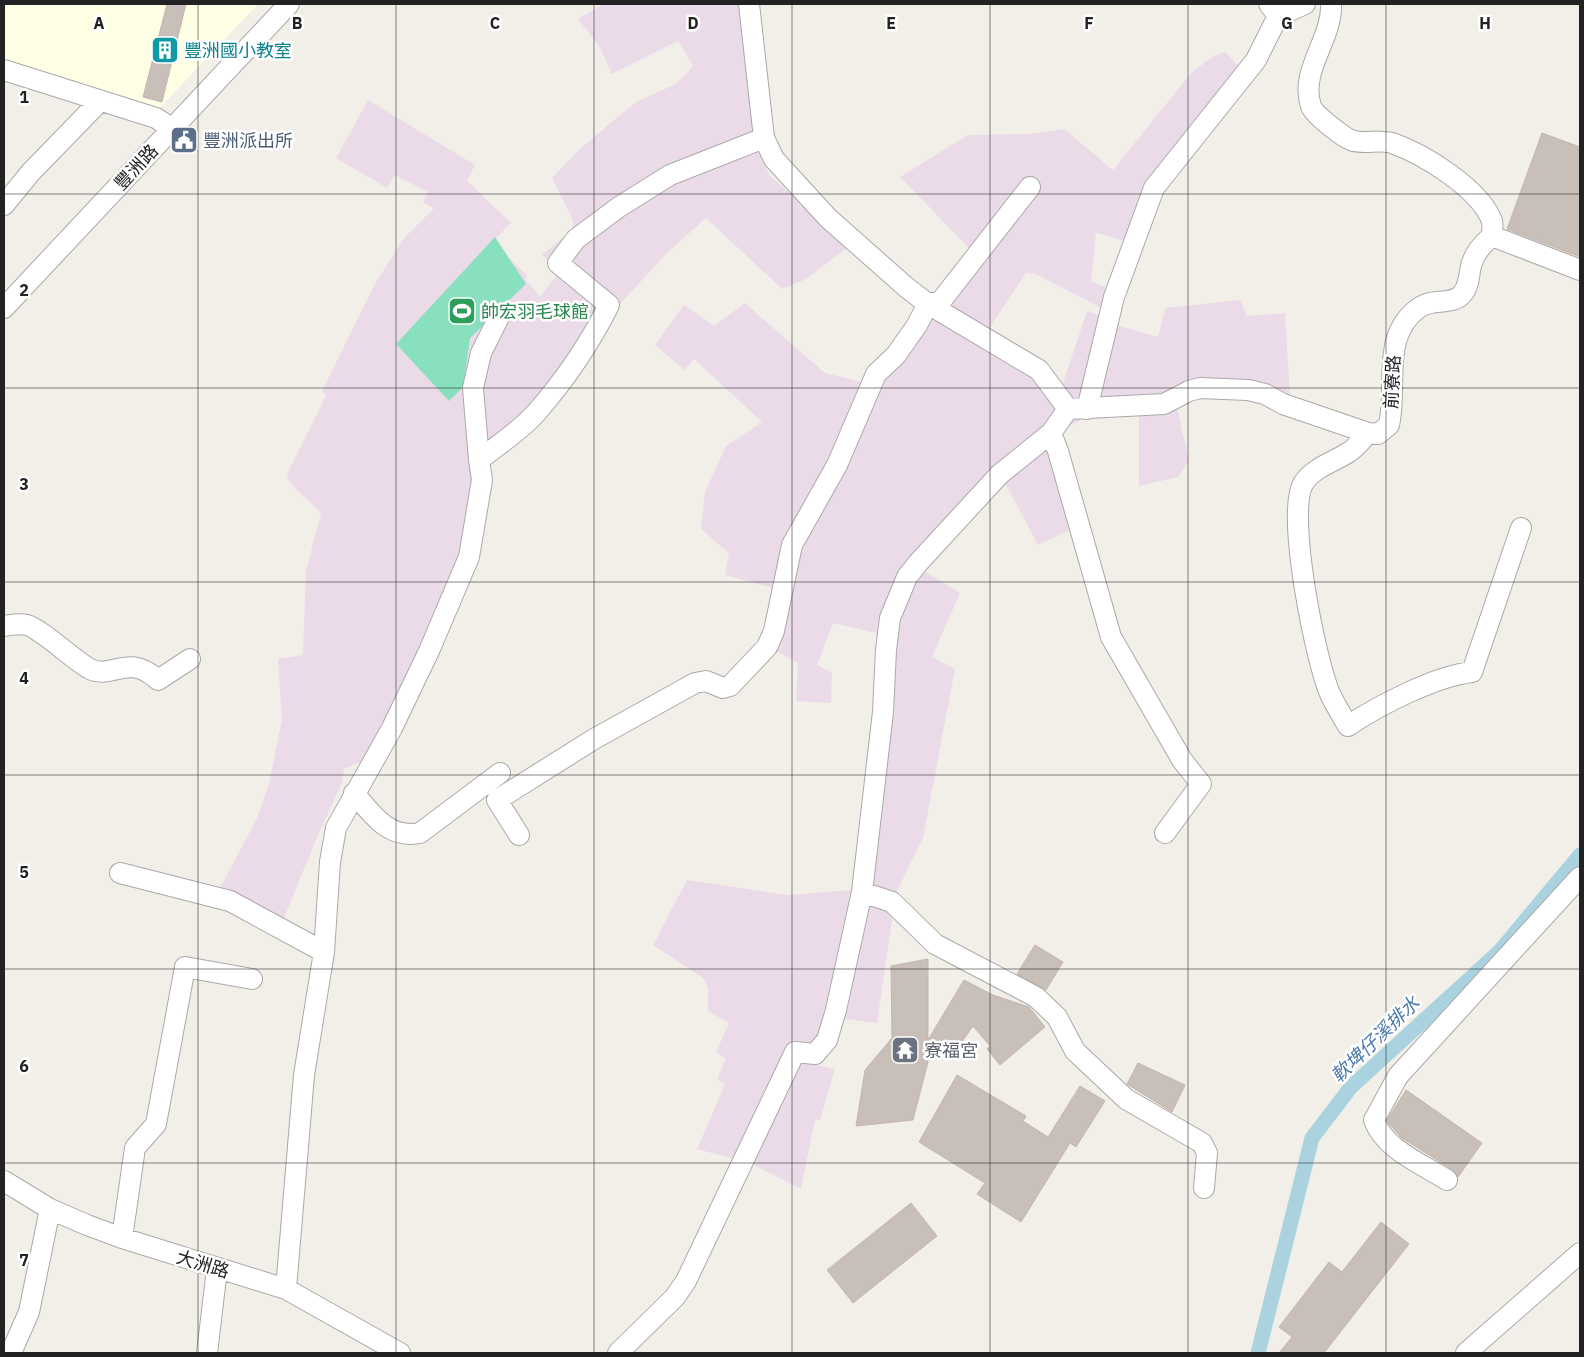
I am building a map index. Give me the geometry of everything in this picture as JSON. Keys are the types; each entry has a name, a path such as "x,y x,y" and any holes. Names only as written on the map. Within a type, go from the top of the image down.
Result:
{"street":[{"name":"豐洲路","path":"4,308 289,4"},
{"path":"749,4 764,138 774,159 828,218 906,287 928,304 1039,370 1068,410"},
{"path":"1088,409 1114,297 1154,188 1256,60 1273,10 1305,4"},
{"path":"1331,4 1328,21 1314,61 1309,87 1309,100 1313,112 1351,140 1391,142 1439,166 1460,183 1483,208 1492,222 1492,236 1580,270"},
{"path":"4,70 156,118 171,128"},
{"path":"4,205 31,172 100,101"},
{"path":"479,460 535,414 567,373 609,305 558,263 576,239 619,207 670,175 764,138"},
{"path":"519,835 497,800 594,739 695,683 706,681 723,688 730,686 767,647 774,632 792,545 836,465 876,374 896,356 917,325 928,304 941,300 1030,187"},
{"name":"前寮路","path":"1368,434 1373,435 1383,432 1389,425 1392,358 1394,347 1404,325 1422,305 1454,300 1463,294 1475,255 1492,236"},
{"path":"286,1290 304,1075 324,952 330,862 336,828 392,728 429,651 469,557 482,480 473,388 481,353 501,314"},
{"path":"1068,410 1164,404 1188,391 1200,388 1248,390 1265,394 1283,404 1368,434 1351,451 1312,474 1303,484 1299,496 1300,549 1308,608 1330,695 1348,726 1364,715 1452,674 1472,672 1521,528"},
{"path":"618,1353 675,1297 686,1281 795,1052 816,1054 827,1040 836,1010 862,892 883,712 886,650 890,618 906,577 1000,474 1051,433 1068,410"},
{"path":"1051,433 1058,451 1111,637 1182,760 1201,784 1165,833"},
{"path":"4,626 16,624 32,628 91,670 116,669 126,666 147,670 158,680 190,660"},
{"path":"354,793 383,825 396,833 412,835 420,833 500,773"},
{"path":"120,873 230,901 324,952"},
{"path":"1447,1180 1388,1142 1378,1132 1374,1120 1398,1076 1580,877"},
{"path":"862,892 892,902 934,944 1036,998 1057,1017 1074,1051 1126,1100 1202,1143 1207,1152 1204,1188"},
{"path":"122,1238 135,1148 156,1124 185,967 252,979"},
{"name":"大洲路","path":"4,1180 50,1209 122,1238 286,1290 400,1353"},
{"path":"11,1353 29,1312 50,1209"},
{"path":"1466,1353 1580,1253"},
{"path":"207,1353 217,1269"}],"shaded area":[{"path":"4,4 258,4 152,116 4,64"},
{"path":"604,4 740,4 755,135 761,158 770,176 850,246 806,279 782,289 706,218 667,253 620,304 614,299 604,309 491,456 476,525 400,704 360,762 344,769 341,785 282,923 219,890 257,818 269,784 282,719 278,659 303,655 306,571 321,513 290,483 287,474 326,396 322,391 375,284 404,238 434,208 423,202 428,192 395,175 387,188 336,158 368,100 475,165 467,181 511,223 492,242 527,275 525,279 540,297 560,270 542,255 572,230 573,220 552,178 582,147 636,102 676,84 693,66 678,41 612,74 599,46 578,19"},
{"path":"1225,52 1246,74 1155,187 1136,244 1096,233 1091,281 1120,293 1109,312 1036,274 1026,273 988,330 934,296 969,248 900,177 968,135 1029,134 1064,129 1113,170 1191,73 1212,57"},
{"path":"1240,300 1247,316 1285,313 1291,413 1220,391 1176,403 1189,461 1178,477 1139,486 1139,410 1084,419 1064,428 1053,444 1080,525 1038,545 1005,483 921,569 960,593 932,657 955,669 923,838 896,893 877,1023 840,1018 816,1065 835,1069 820,1120 815,1119 801,1189 752,1164 697,1149 725,1084 717,1079 726,1059 716,1052 729,1023 708,1011 708,988 703,978 653,945 687,880 788,895 852,890 880,660 876,633 833,623 817,665 832,673 831,703 796,701 798,663 771,648 780,590 725,575 729,553 701,529 705,492 726,446 762,422 694,359 685,370 655,345 684,305 714,326 745,303 825,373 862,382 932,311 1062,386 1087,311 1111,319 1117,325 1158,337 1165,308"}],"green space":[{"name":"帥宏羽毛球館","path":"495,237 526,284 470,338 463,387 449,401 396,344"}],"building":[{"name":"豐洲國小教室","path":"167,4 186,4 162,102 143,97"},
{"path":"1542,133 1580,147 1580,257 1507,229"},
{"path":"1035,945 1063,962 1046,990 1017,974"},
{"path":"928,959 928,1040 964,980 993,995 1029,1007 1045,1027 1000,1065 987,1049 990,1046 973,1026 951,1057 928,1041 928,1062 913,1120 856,1126 865,1070 892,1038 891,966"},
{"path":"1138,1063 1185,1085 1172,1112 1127,1084"},
{"path":"957,1075 1026,1116 1023,1121 1048,1137 1080,1086 1105,1101 1076,1147 1070,1143 1021,1222 977,1194 985,1183 919,1142"},
{"path":"1406,1090 1482,1143 1458,1177 1453,1170 1402,1138 1389,1124 1387,1120"},
{"path":"911,1203 937,1236 853,1303 827,1270"},
{"path":"1381,1222 1409,1244 1324,1353 1279,1353 1292,1337 1279,1327 1329,1262 1342,1272"}],"waterway":[{"name":"軟埤仔溪排水","path":"1258,1353 1312,1138 1351,1087 1500,951 1580,855"}],"place":[{"name":"豐洲國小教室","path":"165,50"},
{"name":"豐洲派出所","path":"184,140"},
{"name":"帥宏羽毛球館","path":"462,311"},
{"name":"寮福宮","path":"905,1050"}]}
